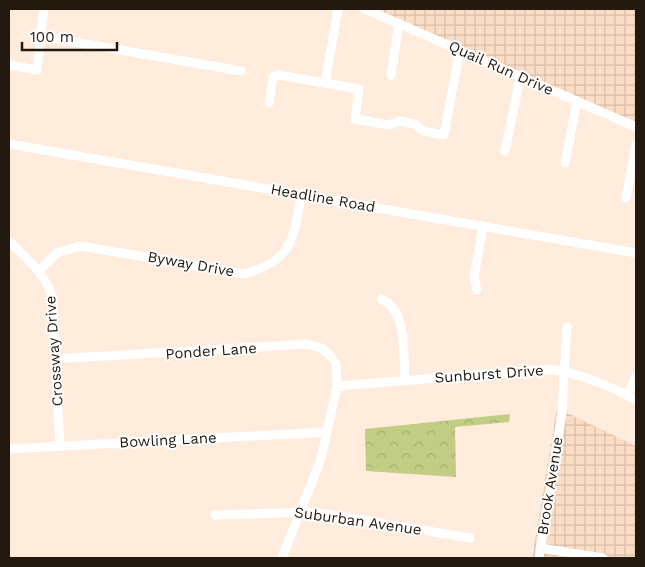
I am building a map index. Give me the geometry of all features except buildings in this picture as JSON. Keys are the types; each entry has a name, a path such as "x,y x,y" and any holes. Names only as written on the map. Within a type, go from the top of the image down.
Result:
{"street":[{"path":"9,65 37,70 39,36 44,9"},
{"path":"325,83 338,9"},
{"name":"Quail Run Drive","path":"365,9 636,127"},
{"path":"391,75 399,24"},
{"path":"39,36 241,71"},
{"path":"269,103 273,78 278,75 359,89 355,119 389,125 398,121 414,124 423,131 444,135 460,50"},
{"path":"505,151 520,78"},
{"path":"565,163 577,101"},
{"name":"Headline Road","path":"9,144 636,252"},
{"path":"626,198 636,145"},
{"name":"Byway Drive","path":"39,271 58,252 81,246 244,274 261,270 278,260 289,248 294,235 301,194"},
{"path":"477,290 474,278 483,226"},
{"name":"Crossway Drive","path":"9,241 39,271 48,284 52,296 60,446"},
{"path":"381,299 390,303 397,312 405,381"},
{"name":"Brook Avenue","path":"538,558 562,411 567,327"},
{"name":"Ponder Lane","path":"55,359 307,344 322,348 330,355 336,364 337,386 321,459 299,510 282,558"},
{"name":"Sunburst Drive","path":"337,386 526,370 565,371 598,381 636,400"},
{"path":"627,395 636,376"},
{"name":"Bowling Lane","path":"9,449 327,432"},
{"name":"Suburban Avenue","path":"215,514 299,510 470,538"},
{"path":"540,548 603,558"}],"shaded area":[{"path":"365,9 636,9 636,127"},
{"path":"557,408 636,446 636,558 532,558"}],"green space":[{"path":"510,414 509,422 455,427 456,477 366,471 365,429"}]}
